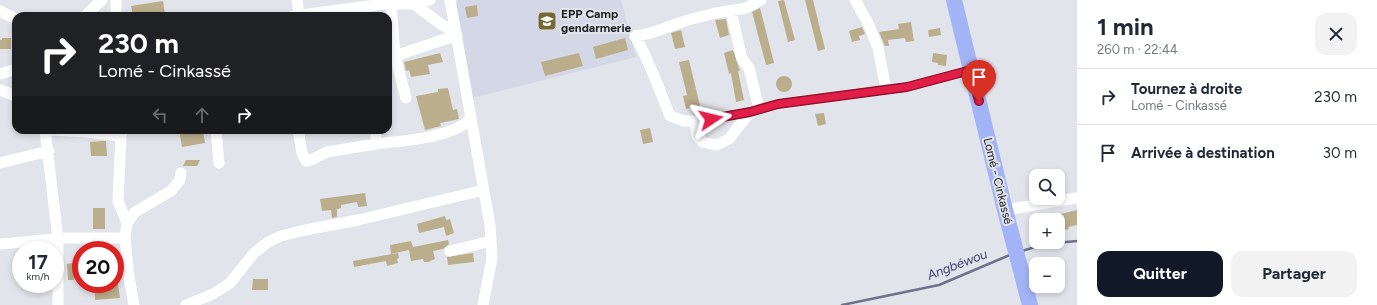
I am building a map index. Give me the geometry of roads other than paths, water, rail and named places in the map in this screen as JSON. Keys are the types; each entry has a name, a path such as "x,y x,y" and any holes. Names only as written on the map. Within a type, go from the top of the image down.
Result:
{"highway":[{"name":"Lomé - Cinkassé","path":"954,0 1005,210 1030,305"}],"street":[{"path":"89,12 102,0"},
{"path":"116,0 116,12"},
{"path":"296,12 297,0"},
{"path":"356,12 386,3 414,4 430,0"},
{"path":"450,0 492,241 492,258 483,305"},
{"path":"761,0 746,8 688,20 651,33 634,36 644,52 670,116 684,121 695,121 755,111 778,104 907,87 971,70"},
{"path":"855,0 869,25 878,48 886,89"},
{"path":"414,4 442,25 457,34"},
{"path":"0,11 12,17"},
{"path":"731,11 742,59 749,68 755,111"},
{"path":"395,56 457,34"},
{"path":"392,38 406,98"},
{"path":"0,74 12,70"},
{"path":"0,90 12,94"},
{"path":"695,121 697,136 700,140 716,145 729,139 755,111"},
{"path":"299,134 302,153 306,161 312,160 327,152 429,137 458,129 466,124 470,119"},
{"path":"46,134 49,151 58,239 58,305"},
{"path":"122,134 118,201 127,223"},
{"path":"216,134 219,163"},
{"path":"376,134 376,144"},
{"path":"0,163 49,151"},
{"path":"134,305 129,277 125,238 127,223 135,212 172,191 180,180 181,173"},
{"path":"186,305 213,294 230,283 254,253 268,242 281,236 384,215 484,190"},
{"path":"1005,210 1077,198"},
{"path":"0,244 58,239 125,238"},
{"path":"450,250 492,241"}],"waterway":[{"name":"Angbéwou","path":"1022,251 1045,244 1077,241"},
{"name":"Angbéwou","path":"842,305 939,285 1012,254"}],"place":[{"name":"EPP Camp gendarmerie","path":"547,21"}]}
